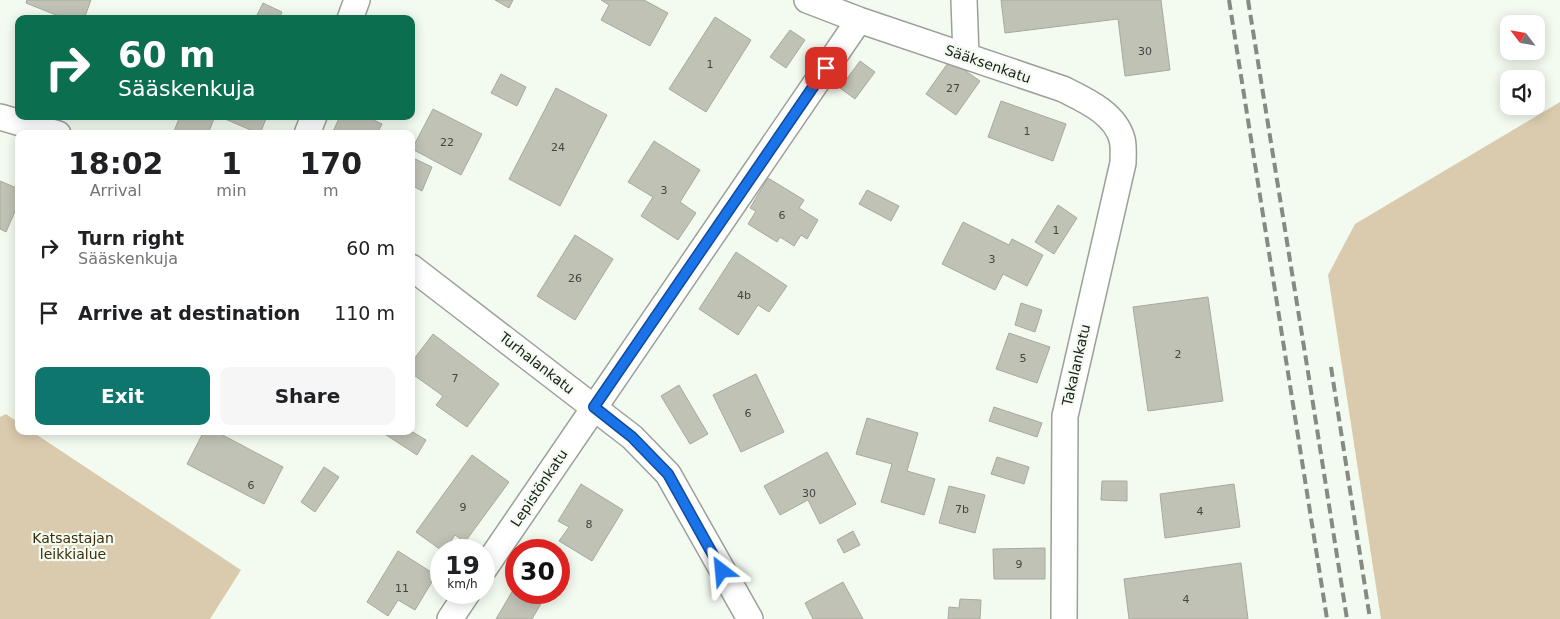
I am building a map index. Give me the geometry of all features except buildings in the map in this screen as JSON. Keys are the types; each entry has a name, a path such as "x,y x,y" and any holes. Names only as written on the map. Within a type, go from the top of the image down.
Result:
{"street":[{"path":"351,15 357,0"},
{"name":"Sääksenkatu","path":"807,0 859,20 1063,89 1082,98 1111,118"},
{"path":"964,0 966,56"},
{"name":"Lepistönkatu","path":"495,553 859,20"},
{"path":"0,117 44,130"},
{"name":"Takalankatu","path":"1064,619 1065,416 1123,163 1123,140 1111,118"},
{"name":"Turhalankatu","path":"415,270 632,437 668,474 750,619"},
{"path":"450,619 460,604"}],"green space":[{"path":"1560,102 1560,619 1381,619 1328,275 1355,224 1538,115 1545,115 1545,111"},
{"name":"Katsastajan leikkialue","path":"6,414 15,420 15,435 37,435 241,570 210,619 0,619 0,417"}],"railway":[{"path":"1229,0 1327,619"},
{"path":"1248,0 1347,619"},
{"path":"1331,367 1370,619"}],"route":[{"path":"722,571 668,474 632,437 594,407 826,68"}]}
